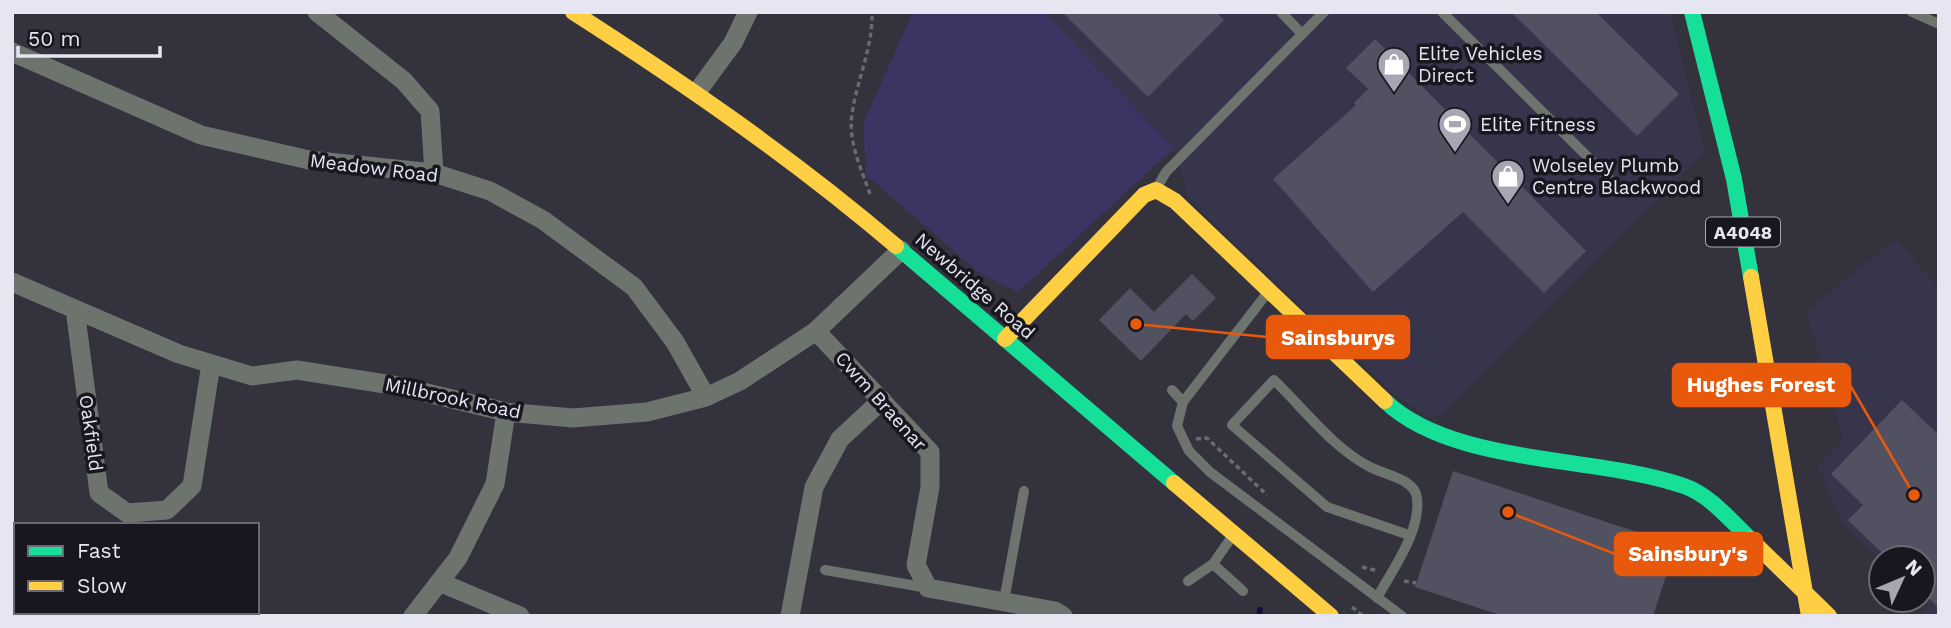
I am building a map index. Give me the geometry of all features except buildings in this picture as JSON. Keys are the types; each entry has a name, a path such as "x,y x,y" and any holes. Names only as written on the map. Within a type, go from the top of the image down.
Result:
{"main road":[{"name":"Newbridge Road","path":"573,12 698,92 801,168 1331,616"},
{"name":"A4048","path":"1692,12 1734,179 1783,455 1808,616"},
{"path":"1005,339 1144,195 1156,190 1175,201 1389,405 1420,427 1451,441 1586,464 1685,486 1713,503 1829,616"}],"street":[{"path":"317,12 404,81 430,111 434,173"},
{"path":"698,92 733,43 748,12"},
{"name":"Meadow Road","path":"12,52 201,135 309,160 434,173 490,191 543,220 634,287 675,342 706,397"},
{"name":"Millbrook Road","path":"12,282 179,354 252,376 297,370 386,384 506,412 573,418 647,412 706,397 740,381 816,331 901,250"},
{"name":"Oakfield","path":"75,309 99,493 127,513 167,510 192,486 211,364"},
{"name":"Cwm Braenar","path":"816,331 930,452 930,487 916,565 928,588"},
{"path":"789,616 814,487 840,439 882,400"},
{"path":"413,616 458,558 495,484 506,412"},
{"path":"439,582 520,616"},
{"path":"928,588 1055,611 1063,616"}],"lane":[{"path":"1281,12 1302,34"},
{"path":"1156,190 1166,172 1324,12"},
{"path":"1442,12 1620,189"},
{"path":"1912,12 1933,15 1939,24"},
{"path":"1268,292 1183,402 1177,426 1189,451 1210,472 1402,616"},
{"path":"1377,598 1409,535 1416,515 1417,497 1411,485 1368,466 1338,444 1274,380 1232,425 1327,507 1372,525 1409,535"},
{"path":"1172,390 1183,402"},
{"path":"1004,601 1024,491"},
{"path":"1188,581 1213,564 1233,535"},
{"path":"1213,564 1243,591"},
{"path":"825,570 928,588"}],"path":[{"path":"867,186 853,147 852,115 872,32 872,12"},
{"path":"1185,440 1207,438 1276,504"},
{"path":"1354,566 1373,568 1388,578 1416,583"}],"shaded area":[{"path":"913,12 1044,12 1174,148 1018,292 981,274 866,175 863,124"},
{"path":"1044,12 1670,12 1705,153 1441,415 1426,416 1395,395 1189,200 1174,148"},
{"path":"1896,239 1939,289 1939,616 1920,616 1937,614 1937,544 1867,544 1867,546 1842,522 1818,466 1843,439 1806,311"}],"waterway":[{"path":"1259,616 1260,610"}],"traffic: fast":[{"path":"1692,12 1734,179 1751,277"},
{"path":"896,246 1174,483"},
{"path":"1385,401 1414,422 1448,437 1486,448 1648,476 1684,486 1711,502 1750,539"}],"traffic: slow":[{"path":"573,12 738,123 896,246"},
{"path":"1005,339 1144,195 1156,190 1175,201 1385,401"},
{"path":"1751,277 1809,616"},
{"path":"1174,483 1331,616"},
{"path":"1750,539 1829,616"}],"place":[{"name":"Elite Vehicles Direct","path":"1394,94"},
{"name":"Elite Fitness","path":"1455,154"},
{"name":"Wolseley Plumb Centre Blackwood","path":"1508,206"},
{"name":"Sainsburys","path":"1136,324"},
{"name":"Hughes Forest","path":"1914,495"},
{"name":"Sainsbury's","path":"1508,512"}]}
